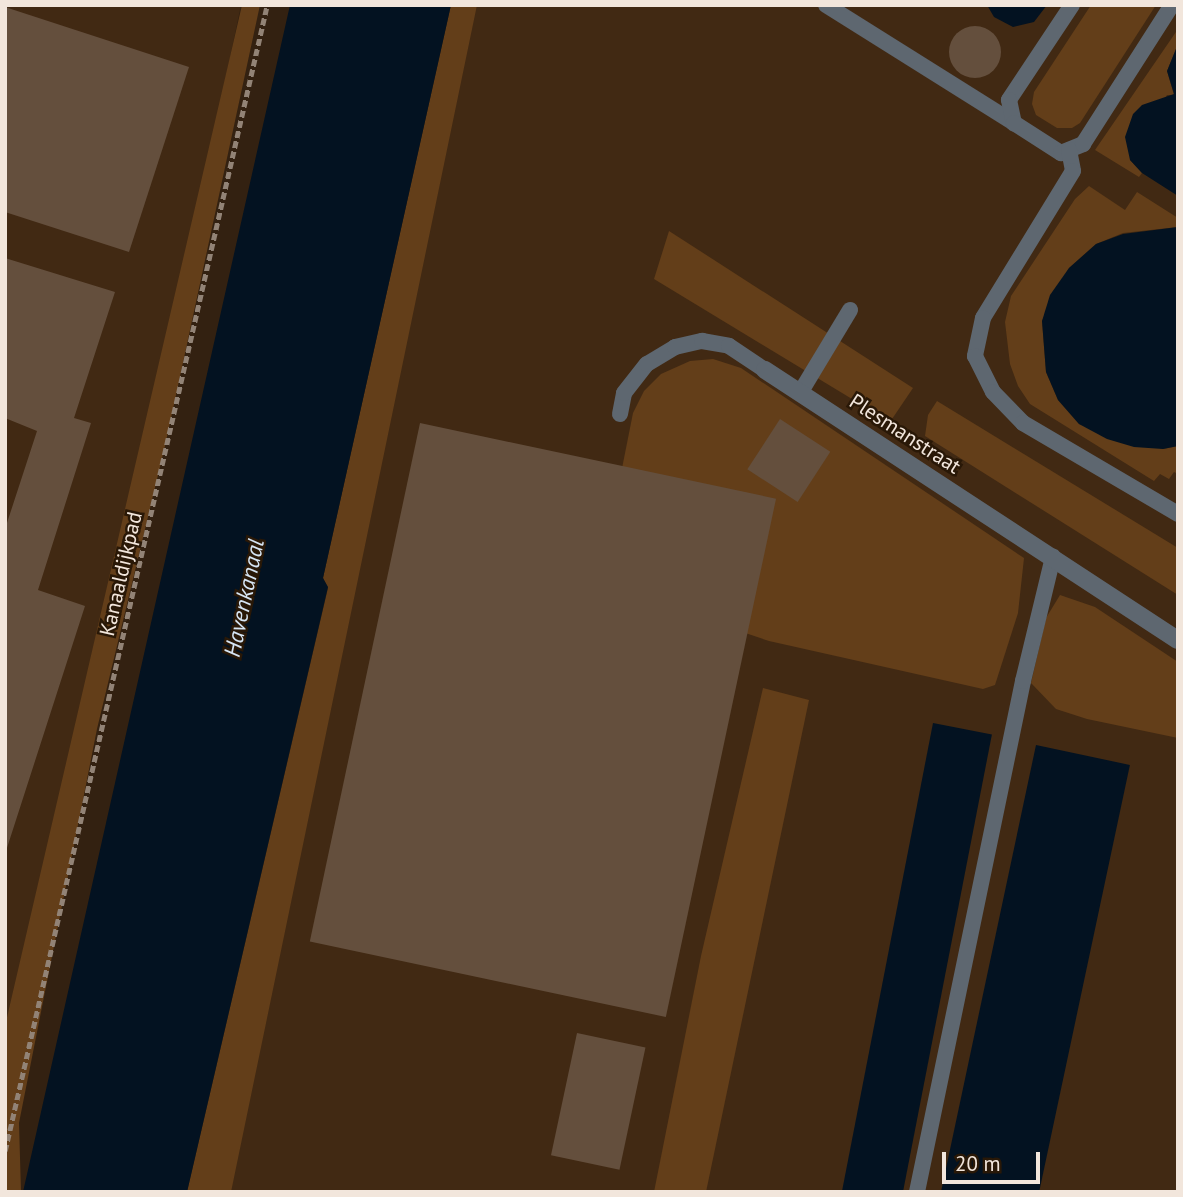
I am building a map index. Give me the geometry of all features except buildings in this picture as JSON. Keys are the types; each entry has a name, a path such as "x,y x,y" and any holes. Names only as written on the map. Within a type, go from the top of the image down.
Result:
{"street":[{"name":"Plesmanstraat","path":"765,370 1178,640"}],"lane":[{"path":"826,5 1061,153 1083,144 1172,5"},
{"path":"1014,123 1009,100 1072,5"},
{"path":"1069,150 1073,171 983,318 975,356 993,392 1023,423 1178,514"},
{"path":"800,393 850,310"},
{"name":"Plesmanstraat","path":"620,414 624,393 647,364 675,347 702,341 729,346 765,370"},
{"path":"917,1192 1023,681 1053,557"}],"path":[{"name":"Kanaaldijkpad","path":"5,1151 267,5"}],"shaded area":[{"path":"5,5 241,5 129,544 5,1106"},
{"path":"242,5 260,5 165,446 97,729 19,1123 21,1192 5,1192 5,1026"},
{"path":"451,5 1178,5 1178,1192 187,1192"},
{"path":"451,5 477,5 231,1192 187,1192 328,588 323,578"},
{"path":"1091,5 1156,5 1080,123 1072,128 1057,128 1036,115 1032,104 1034,92"},
{"path":"1178,29 1178,44 1167,71 1174,95 1167,95 1130,160 1142,173 1139,177 1095,150"},
{"path":"1089,186 1125,210 1137,192 1178,218 1178,227 1123,233 1096,244 1069,268 1042,321 1046,372 1058,400 1079,424 1163,449 1178,446 1178,474 1174,472 1169,479 1160,474 1154,481 1030,404 1018,386 1010,364 1005,322 1011,296 1075,199"},
{"path":"669,231 913,388 890,422 654,279"},
{"path":"713,359 741,368 1024,558 1018,613 995,685 983,689 769,641 599,584 633,413 644,391 661,374 690,361"},
{"path":"937,401 1178,548 1178,595 925,436 928,415"},
{"path":"1060,595 1095,607 1178,662 1178,738 1087,719 1056,709 1031,683 1046,618"},
{"path":"763,688 809,700 706,1192 654,1192 701,956"}],"water":[{"name":"Havenkanaal","path":"290,5 451,5 323,578 328,587 187,1192 23,1192"},
{"path":"987,5 1047,5 1034,22 1013,27 994,17"},
{"path":"1178,44 1178,196 1142,173 1130,160 1125,137 1133,114 1142,105 1174,94 1167,71"},
{"path":"1178,227 1178,446 1163,449 1134,447 1107,439 1079,424 1058,400 1046,372 1042,321 1050,295 1069,268 1096,244 1123,234"},
{"path":"933,723 992,734 903,1192 842,1192"},
{"path":"1036,745 1130,765 1039,1192 941,1192"}]}
